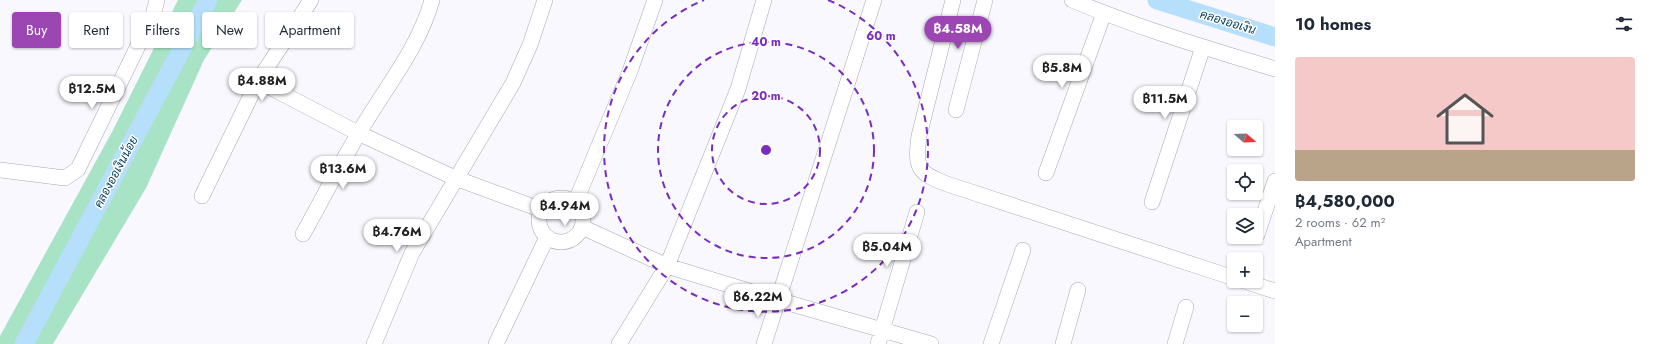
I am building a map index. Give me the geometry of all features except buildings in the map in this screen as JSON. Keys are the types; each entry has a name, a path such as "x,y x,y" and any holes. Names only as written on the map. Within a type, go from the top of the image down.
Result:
{"street":[{"path":"0,170 65,178 78,169 153,15 156,0"},
{"path":"202,196 258,81 310,0"},
{"path":"303,234 358,133 408,55 423,26 432,0"},
{"path":"374,344 412,253 455,178 513,83 530,45 545,0"},
{"path":"575,203 630,71 655,0"},
{"path":"619,344 667,266 738,89 764,0"},
{"path":"764,344 874,0"},
{"path":"953,0 919,136 916,156 921,171 932,178 947,184 1227,276"},
{"path":"956,110 985,0"},
{"path":"1072,0 1104,13 1203,47 1275,68"},
{"path":"1046,173 1104,13"},
{"path":"1152,202 1203,47"},
{"path":"258,81 358,133 455,178 542,210"},
{"path":"1263,217 1275,181"},
{"path":"559,198 567,199 575,203 580,210 583,218 582,227 578,234 571,240 563,242 554,241 547,237 542,230 539,222 542,210 551,201 559,198"},
{"path":"880,337 917,212"},
{"path":"582,227 667,266 778,300 880,337 931,344"},
{"path":"496,344 547,237"},
{"path":"991,344 1023,250"},
{"path":"1263,287 1275,291"},
{"path":"1063,344 1078,290"},
{"path":"1175,344 1186,307"}],"green space":[{"path":"178,0 242,0 234,12 202,12 202,48 212,48 204,60 146,188 53,344 0,344 0,336 112,132 154,48 194,48 194,12 172,12"}],"waterway":[{"name":"คลองออเงินน้อย","path":"24,344 208,0"},
{"name":"คลองออเงิน","path":"1157,0 1275,37"}]}
